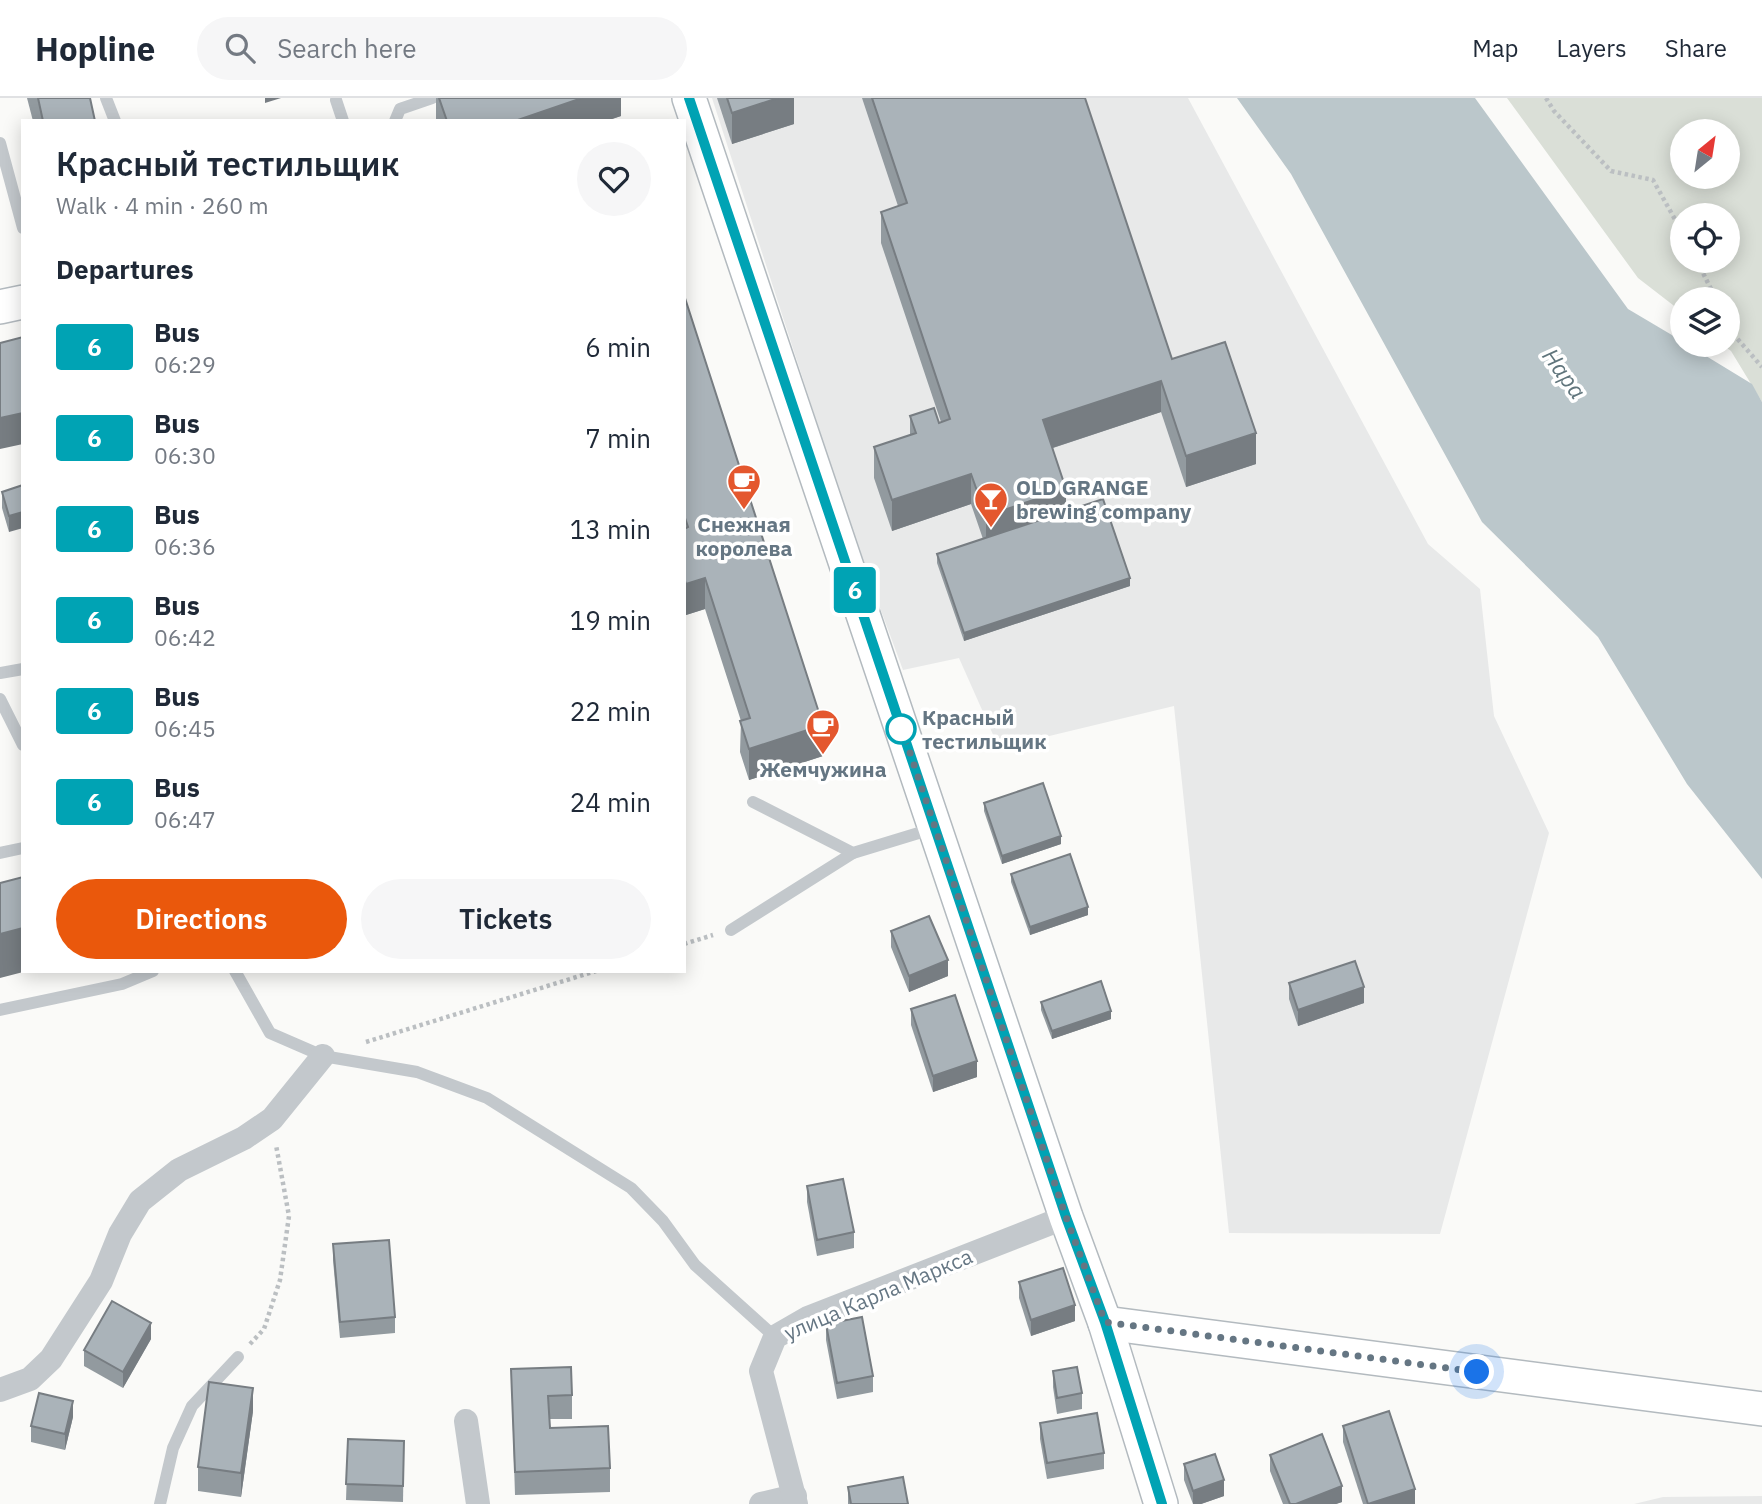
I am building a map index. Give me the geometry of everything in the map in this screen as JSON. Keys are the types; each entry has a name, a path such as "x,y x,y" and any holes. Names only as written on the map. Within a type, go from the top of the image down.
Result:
{"main road":[{"path":"690,116 1066,1217 1105,1322 1161,1504"},
{"path":"0,307 21,302"},
{"path":"1105,1322 1762,1409"}],"street":[{"path":"0,1390 30,1379 51,1359 101,1281 120,1234 140,1201 178,1170 244,1138 272,1119 323,1056"},
{"name":"улица Карла Маркса","path":"796,1500 761,1371 775,1337 808,1318 1066,1217"},
{"path":"466,1420 478,1504"},
{"path":"761,1504 796,1500"}],"lane":[{"path":"106,98 114,119"},
{"path":"396,119 400,109 432,98"},
{"path":"336,100 342,119"},
{"path":"0,143 21,221"},
{"path":"0,673 21,669"},
{"path":"0,699 21,741"},
{"path":"753,803 853,853"},
{"path":"731,930 853,853 935,828"},
{"path":"0,853 21,848"},
{"path":"0,1010 122,984 148,973"},
{"path":"236,973 270,1033 323,1056 417,1072 487,1098 631,1188 663,1221 695,1265 775,1337"},
{"path":"160,1504 173,1448 192,1406 238,1357"}],"path":[{"path":"1546,98 1554,111 1611,171 1653,180 1670,210"},
{"path":"1740,342 1762,367"},
{"path":"686,943 731,930"},
{"path":"323,1056 590,973"},
{"path":"238,1357 264,1329 280,1280 289,1216 272,1119"}],"shaded area":[{"path":"712,98 1188,98 1428,544 1480,589 1494,716 1549,833 1440,1234 1229,1233 1174,706 999,748 959,658 903,670 856,543"},
{"path":"1507,98 1762,98 1762,402 1735,357 1740,357 1740,287 1670,287 1670,303 1638,278"},
{"path":"1762,1496 1762,1504 1634,1504 1663,1497"}],"water":[{"name":"Нара","path":"1237,98 1475,98 1628,309 1670,334 1670,357 1708,357 1752,384 1762,402 1762,879 1687,784 1598,637 1482,522 1291,174"}],"building":[{"path":"38,98 90,98 95,119 43,119"},
{"path":"439,98 582,98 521,119 446,119"},
{"path":"727,98 778,98 732,113"},
{"path":"872,98 1085,98 1172,359 1225,342 1256,433 1186,456 1161,381 1043,420 1066,489 986,516 971,474 892,500 874,447 916,433 910,416 934,408 939,423 950,419 881,212 907,203"},
{"path":"686,301 823,725 749,749 740,721 750,718 705,578 686,584"},
{"path":"21,338 21,413 0,418 0,343"},
{"path":"21,486 21,513 9,516 2,492"},
{"path":"1103,499 1130,578 964,633 937,554"},
{"path":"1043,783 1061,836 1002,856 984,803"},
{"path":"1070,854 1088,907 1030,927 1011,874"},
{"path":"21,878 21,929 0,934 0,883"},
{"path":"929,916 948,960 909,976 891,931"},
{"path":"1355,961 1364,987 1298,1010 1289,983"},
{"path":"1101,981 1111,1011 1052,1031 1041,1002"},
{"path":"955,995 977,1061 933,1076 911,1009"},
{"path":"843,1179 854,1232 817,1240 807,1186"},
{"path":"389,1240 395,1317 340,1322 333,1244"},
{"path":"1063,1268 1075,1305 1031,1320 1019,1282"},
{"path":"112,1301 151,1323 123,1372 84,1350"},
{"path":"862,1317 873,1376 837,1383 826,1324"},
{"path":"571,1367 572,1395 548,1396 550,1428 608,1426 610,1468 515,1472 511,1369"},
{"path":"1077,1367 1082,1393 1057,1398 1053,1371"},
{"path":"209,1382 253,1388 241,1473 198,1467"},
{"path":"39,1393 73,1401 65,1434 31,1426"},
{"path":"1389,1411 1415,1489 1368,1504 1343,1426"},
{"path":"1097,1413 1104,1453 1047,1463 1040,1423"},
{"path":"1322,1434 1342,1486 1290,1504 1270,1455"},
{"path":"348,1439 404,1441 403,1486 346,1484"},
{"path":"1215,1454 1224,1480 1193,1491 1184,1464"},
{"path":"903,1477 908,1504 851,1504 848,1487"}],"bus line":[{"name":"6","path":"689,98 1066,1217 1105,1322 1162,1504"}],"place":[{"name":"Снежная королева","path":"744,511"},
{"name":"OLD GRANGE brewing company","path":"991,529"},
{"name":"Красный тестильщик","path":"901,729"},
{"name":"Жемчужина","path":"823,756"}],"route":[{"path":"901,729 900,723 1066,1217 1105,1322 1477,1372"}]}
